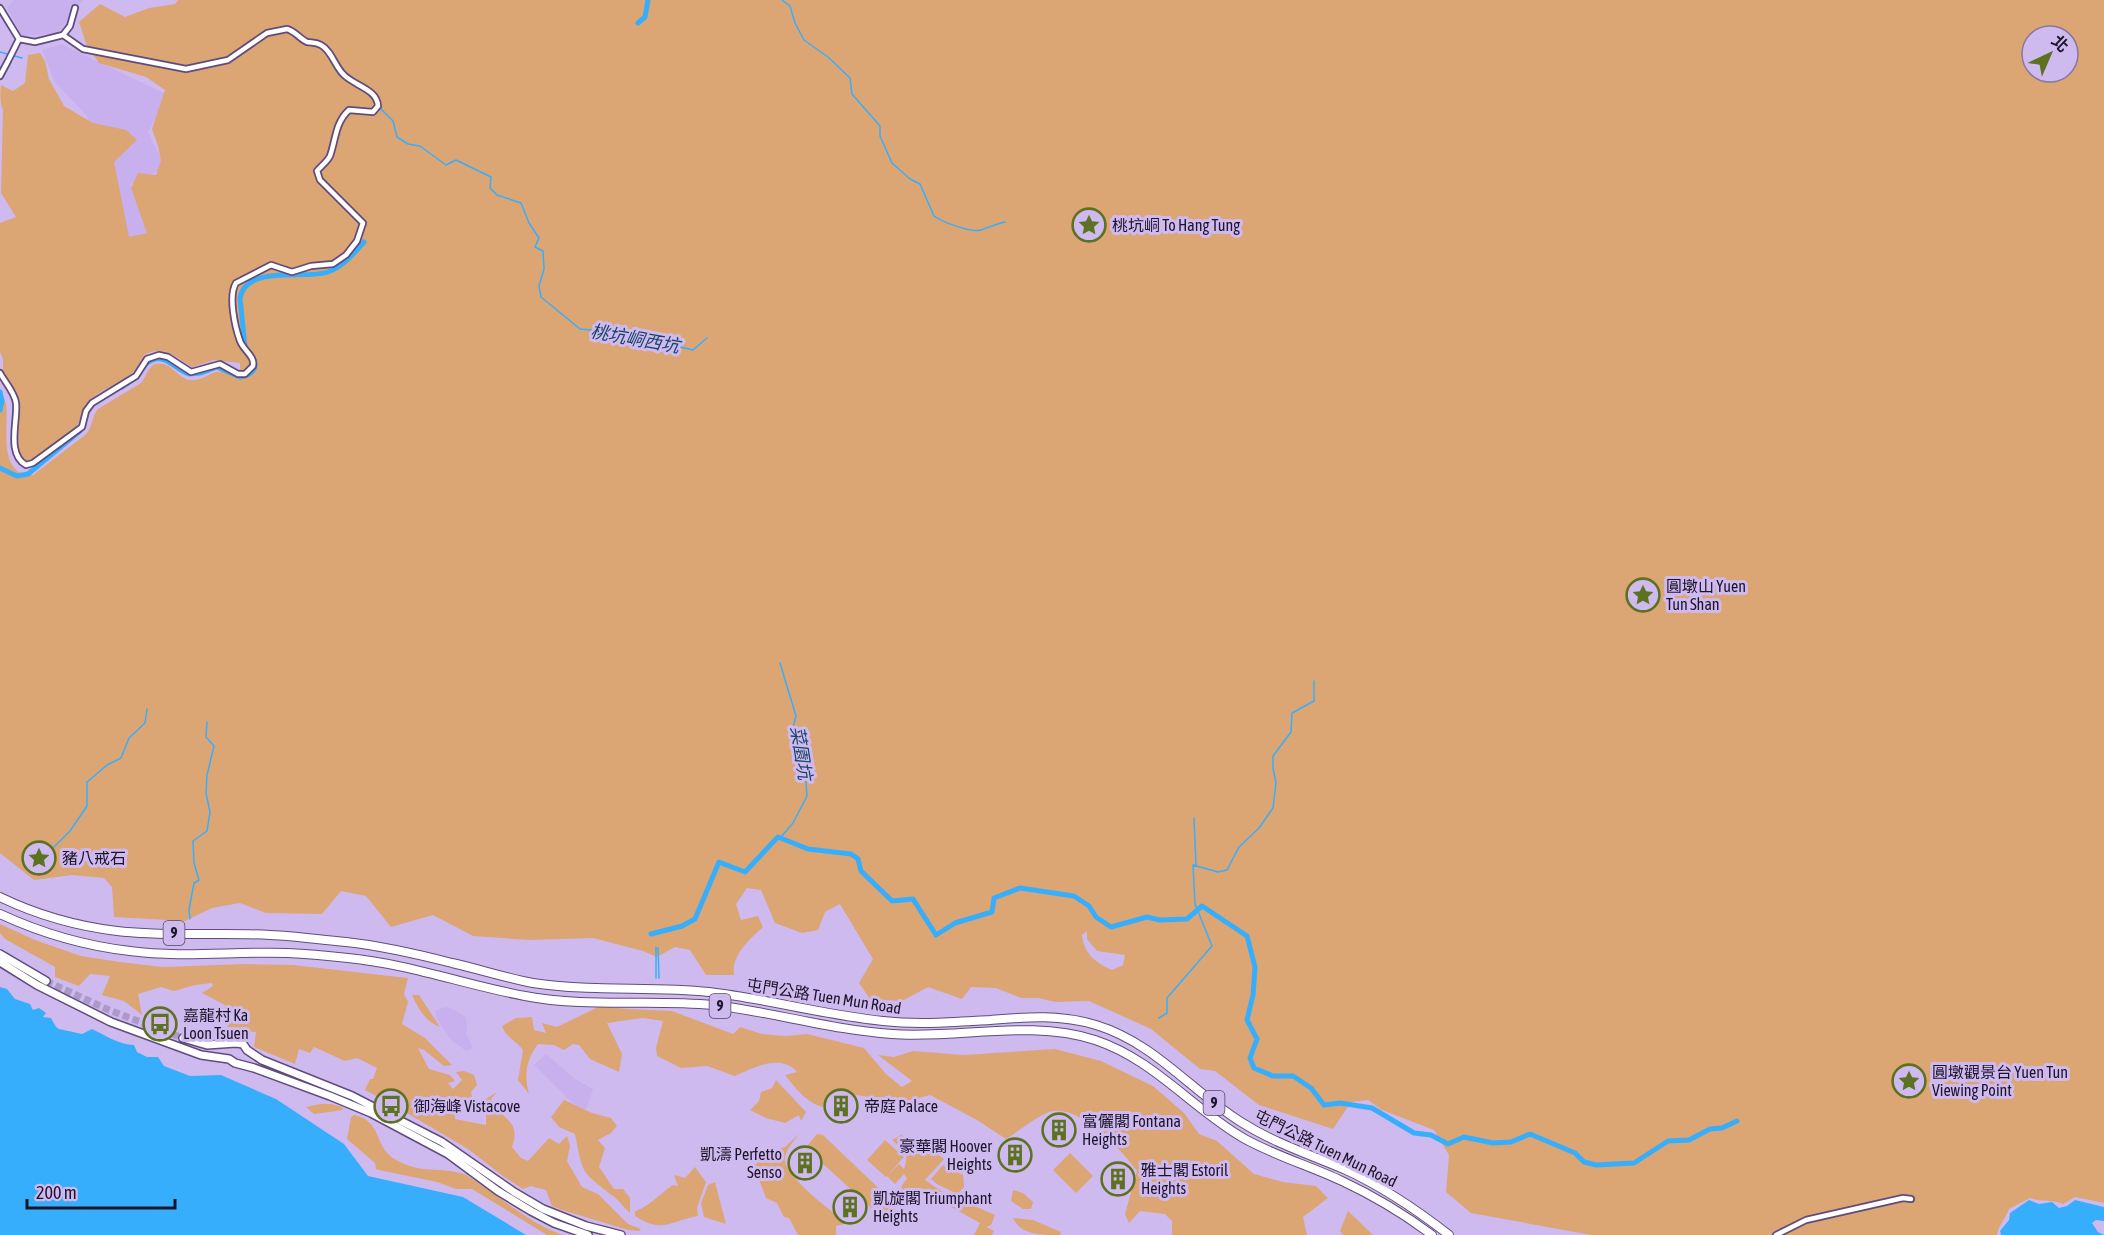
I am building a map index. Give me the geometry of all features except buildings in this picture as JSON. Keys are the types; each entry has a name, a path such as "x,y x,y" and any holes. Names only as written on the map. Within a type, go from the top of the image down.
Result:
{"highway":[{"name":"屯門公路 Tuen Mun Road","path":"0,897 45,915 121,932 273,935 352,943 399,951 549,985 713,993 891,1022 949,1022 1035,1016 1080,1021 1112,1031 1141,1045 1240,1122 1288,1146 1365,1179 1399,1199 1449,1235"},
{"name":"屯門公路 Tuen Mun Road","path":"0,914 49,933 87,944 133,952 289,953 352,958 401,966 529,997 713,1005 891,1034 948,1035 1032,1031 1078,1036 1113,1047 1135,1058 1212,1117 1243,1137 1372,1195 1432,1235"}],"main road":[{"path":"0,954 46,981"},
{"path":"0,962 37,985 111,1022 201,1055 229,1059 371,1113 448,1154 521,1206 554,1223 588,1235"},
{"path":"183,1038 207,1045 243,1044 247,1050 262,1060 352,1096 454,1149 502,1184 543,1209 586,1226 621,1235"},
{"path":"229,1059 227,1052 233,1044"},
{"path":"239,1063 246,1059 247,1050"}],"street":[{"path":"0,8 4,11 19,39"},
{"path":"19,39 35,42 63,35 70,26 75,8"},
{"path":"0,373 16,402 15,446 17,455 24,464 33,464 80,429 86,411 92,403 136,376 145,360 151,357 159,355 168,357 190,372 220,364 238,374 245,374 254,363 240,339 232,303 232,292 236,283 271,265 292,272 311,266 333,264 346,255 357,241 362,228 362,220 320,180 317,171 328,160 338,125 345,114 349,110 373,112 377,109 378,103 370,91 344,76 322,45 306,41 291,30 281,29 265,34 230,59 186,69 83,49 63,35"},
{"path":"0,76 19,39"},
{"path":"1776,1235 1806,1220 1903,1198 1911,1199"}],"shaded area":[{"path":"14,0 83,0 58,33 22,36 7,7"},
{"path":"178,0 2104,0 2104,1203 2075,1197 2063,1204 2030,1198 2009,1209 1997,1235 1591,1235 1471,1213 1446,1192 1449,1155 1434,1130 1382,1110 1368,1100 1351,1102 1333,1129 1259,1105 1215,1071 1200,1069 1151,1029 1089,1001 1056,1002 1038,998 1021,998 996,988 971,987 962,999 928,987 902,1001 870,999 859,983 873,959 840,904 825,912 818,930 802,933 775,923 761,890 747,888 736,904 741,920 758,916 763,927 738,954 734,975 706,975 690,950 675,947 657,957 593,938 530,940 473,936 433,915 391,927 366,896 341,891 322,914 266,913 240,903 212,908 185,921 114,917 112,887 104,878 72,875 34,880 0,853 0,392 6,403 6,441 9,459 19,472 33,475 85,435 98,409 141,383 149,369 155,364 165,364 189,380 200,379 217,372 240,377 240,363 214,360 192,367 168,353 159,351 148,353 127,377 102,391 84,406 79,423 74,429 29,462 22,458 18,446 19,402 3,373 3,359 0,352 0,223 16,217 1,193 3,110 0,98 1,85 13,91 25,83 28,55 40,53 45,61 49,79 64,106 93,123 126,130 137,140 114,162 129,237 147,233 131,188 138,173 156,175 161,161 152,129 165,90 146,77 99,63 87,46 79,22 100,4 125,17 149,8 175,4","holes":["1087,931 1087,939 1097,951 1125,955 1123,965 1112,970 1101,964 1085,948 1082,935"]},
{"path":"61,44 168,95 148,132 165,168 130,184 155,255 124,241 87,116 55,82 42,50"},
{"path":"0,924 35,940 81,956 120,962 163,967 293,965 408,978 404,994 408,1002 402,1024 425,1038 452,1065 444,1066 418,1048 429,1069 450,1075 455,1081 448,1083 453,1089 462,1080 456,1072 464,1071 474,1075 477,1085 471,1092 474,1108 456,1104 455,1119 486,1125 486,1099 497,1092 491,1099 512,1125 514,1138 512,1147 521,1158 528,1161 549,1138 559,1144 567,1136 570,1146 567,1161 582,1187 598,1194 628,1224 641,1229 639,1231 628,1230 562,1210 552,1206 546,1190 531,1186 523,1189 468,1149 365,1090 377,1068 357,1058 345,1061 314,1047 310,1053 299,1049 295,1064 254,1047 256,1032 227,1027 230,1021 224,1011 225,1005 202,993 213,986 212,983 174,991 161,987 138,994 142,1015 124,1001 102,995 110,976 90,974 79,986 55,977 55,967 5,939 0,933"},
{"path":"412,995 419,995 440,1027 430,1022 423,1014"},
{"path":"600,1006 672,1011 733,1034 740,1027 762,1034 786,1036 807,1034 864,1048 886,1074 902,1087 912,1081 878,1055 894,1057 913,1051 964,1055 1055,1049 1101,1061 1153,1086 1184,1113 1199,1134 1217,1141 1254,1174 1283,1182 1316,1186 1328,1198 1303,1217 1307,1235 1172,1235 1172,1221 1165,1214 1140,1211 1129,1223 1125,1214 1137,1171 1110,1140 1073,1114 1060,1111 1049,1112 1006,1139 977,1120 930,1095 906,1102 834,1092 822,1107 797,1090 785,1075 797,1072 783,1063 767,1064 735,1076 707,1066 681,1068 657,1056 656,1048 663,1021 643,1018 607,1023 622,1054 619,1072 590,1059 579,1045 573,1044 564,1050 554,1045 538,1044 527,1068 529,1094 518,1080 523,1050 502,1026 516,1018 532,1017 534,1030 546,1033 542,1023 557,1027"},
{"path":"445,1007 466,1017 466,1033 473,1048 466,1051 450,1039 437,1019 435,1011"},
{"path":"546,1054 575,1079 593,1089 587,1108 581,1111 534,1065"},
{"path":"776,1080 806,1112 801,1121 799,1115 785,1123 766,1118 750,1110 759,1101 761,1092 772,1088"},
{"path":"564,1100 592,1113 611,1118 617,1126 611,1133 598,1140 605,1148 599,1167 614,1189 623,1189 630,1198 630,1213 589,1176 582,1165 575,1134 559,1127 551,1117"},
{"path":"331,1104 342,1107 343,1110 314,1114 306,1107"},
{"path":"354,1115 369,1122 387,1153 393,1158 413,1167 466,1175 525,1216 563,1235 547,1235 472,1189 456,1189 437,1182 376,1169 375,1163 347,1139 351,1117"},
{"path":"799,1134 786,1152 787,1166 792,1175 810,1194 848,1223 836,1226 836,1235 798,1235 789,1218 784,1217 777,1203 766,1198 754,1166 770,1152 785,1147"},
{"path":"817,1134 823,1135 893,1202 895,1210 887,1219 880,1216 809,1151 808,1145"},
{"path":"901,1135 932,1150 944,1159 925,1180 941,1191 995,1215 991,1225 986,1227 994,1231 992,1235 974,1235 980,1223 919,1189 910,1198 901,1187 907,1178 904,1174 895,1184 887,1176 899,1164 904,1169 906,1155 892,1140"},
{"path":"885,1140 904,1157 886,1177 867,1160"},
{"path":"1070,1153 1093,1176 1076,1193 1053,1170"},
{"path":"943,1165 963,1175 964,1187 957,1194 931,1179"},
{"path":"695,1167 706,1182 697,1208 698,1216 659,1225 635,1216 635,1211 649,1204 673,1185 678,1186 674,1175 685,1178"},
{"path":"715,1182 726,1224 704,1217 701,1203 708,1185"},
{"path":"1013,1190 1023,1193 1033,1202 1031,1209 1023,1209 1011,1201"},
{"path":"1348,1211 1373,1235 1343,1235 1340,1231"},
{"path":"1013,1218 1033,1220 1061,1232 1060,1235 1032,1233 1021,1228"}],"water":[{"path":"0,987 7,989 15,999 30,1004 33,1010 39,1008 46,1013 43,1017 51,1018 59,1029 82,1034 92,1029 118,1042 134,1045 137,1052 147,1057 158,1057 164,1066 190,1076 221,1075 276,1099 344,1144 368,1176 463,1197 526,1235 0,1235"},
{"path":"2029,1200 2039,1204 2052,1202 2059,1208 2075,1200 2104,1207 2104,1221 2096,1220 2092,1223 2098,1232 2104,1235 2001,1235 2000,1231 2009,1220 2010,1213"}],"waterway":[{"path":"638,23 645,17 648,0"},
{"path":"782,0 790,6 795,23 804,40 828,57 850,78 852,94 880,126 880,136 892,163 910,179 920,184 934,216 976,231 1005,222"},
{"path":"0,52 22,58"},
{"name":"桃坑峒西坑","path":"379,107 393,121 397,137 408,144 420,146 446,165 456,160 491,177 490,188 497,195 521,203 529,223 539,238 535,247 543,251 544,269 539,286 541,297 580,329 605,331 625,339 637,337 693,350 707,338"},
{"path":"247,350 240,298 245,287 265,277 328,272 344,263 364,242"},
{"path":"144,365 157,359 163,359 189,374 201,373 217,367 240,377 248,375 255,368 252,357"},
{"path":"122,387 138,375"},
{"path":"0,392 2,401 0,410"},
{"path":"0,468 17,476 28,474 80,431 83,425"},
{"name":"菜園坑","path":"780,663 796,716 793,728 799,758 805,769 807,796 793,823 782,836"},
{"path":"1159,1018 1167,1013 1167,998 1212,946 1195,904 1193,865 1218,872 1227,870 1239,847 1259,828 1273,808 1276,782 1273,756 1291,732 1292,713 1314,701 1314,681"},
{"path":"42,865 51,857 53,848 70,831 87,806 87,782 107,765 121,758 129,738 145,723 147,709"},
{"path":"190,919 189,910 194,883 199,880 194,863 193,841 207,831 210,812 206,793 207,775 214,746 206,737 207,722"},
{"path":"1194,818 1196,865"},
{"path":"651,934 682,926 695,919 719,862 745,872 778,837 808,849 851,854 858,859 861,871 892,901 913,899 936,935 955,923 992,912 994,898 1020,888 1074,896 1089,906 1096,917 1111,927 1147,917 1160,920 1187,919 1202,906 1247,936 1255,967 1253,995 1247,1020 1257,1039 1250,1058 1254,1068 1273,1076 1293,1076 1311,1088 1324,1105 1340,1103 1372,1108 1414,1133 1431,1135 1448,1144 1464,1137 1493,1143 1511,1142 1530,1134 1575,1153 1584,1162 1596,1165 1634,1163 1668,1141 1689,1140 1710,1129 1722,1128 1737,1121"},
{"path":"656,947 656,978"},
{"path":"658,948 659,978"}],"tunnel":[{"path":"46,981 109,1010 183,1038"}],"place":[{"name":"桃坑峒 To Hang Tung","path":"1089,225"},
{"name":"圓墩山 Yuen Tun Shan","path":"1643,595"},
{"name":"豬八戒石","path":"39,858"},
{"name":"嘉龍村 Ka Loon Tsuen","path":"160,1024"},
{"name":"圓墩觀景台 Yuen Tun Viewing Point","path":"1909,1081"},
{"name":"御海峰 Vistacove","path":"391,1106"},
{"name":"帝庭 Palace","path":"841,1106"},
{"name":"富儷閣 Fontana Heights","path":"1059,1130"},
{"name":"豪華閣 Hoover Heights","path":"1015,1155"},
{"name":"凱濤 Perfetto Senso","path":"805,1163"},
{"name":"雅士閣 Estoril Heights","path":"1118,1179"},
{"name":"凱旋閣 Triumphant Heights","path":"850,1207"}]}
